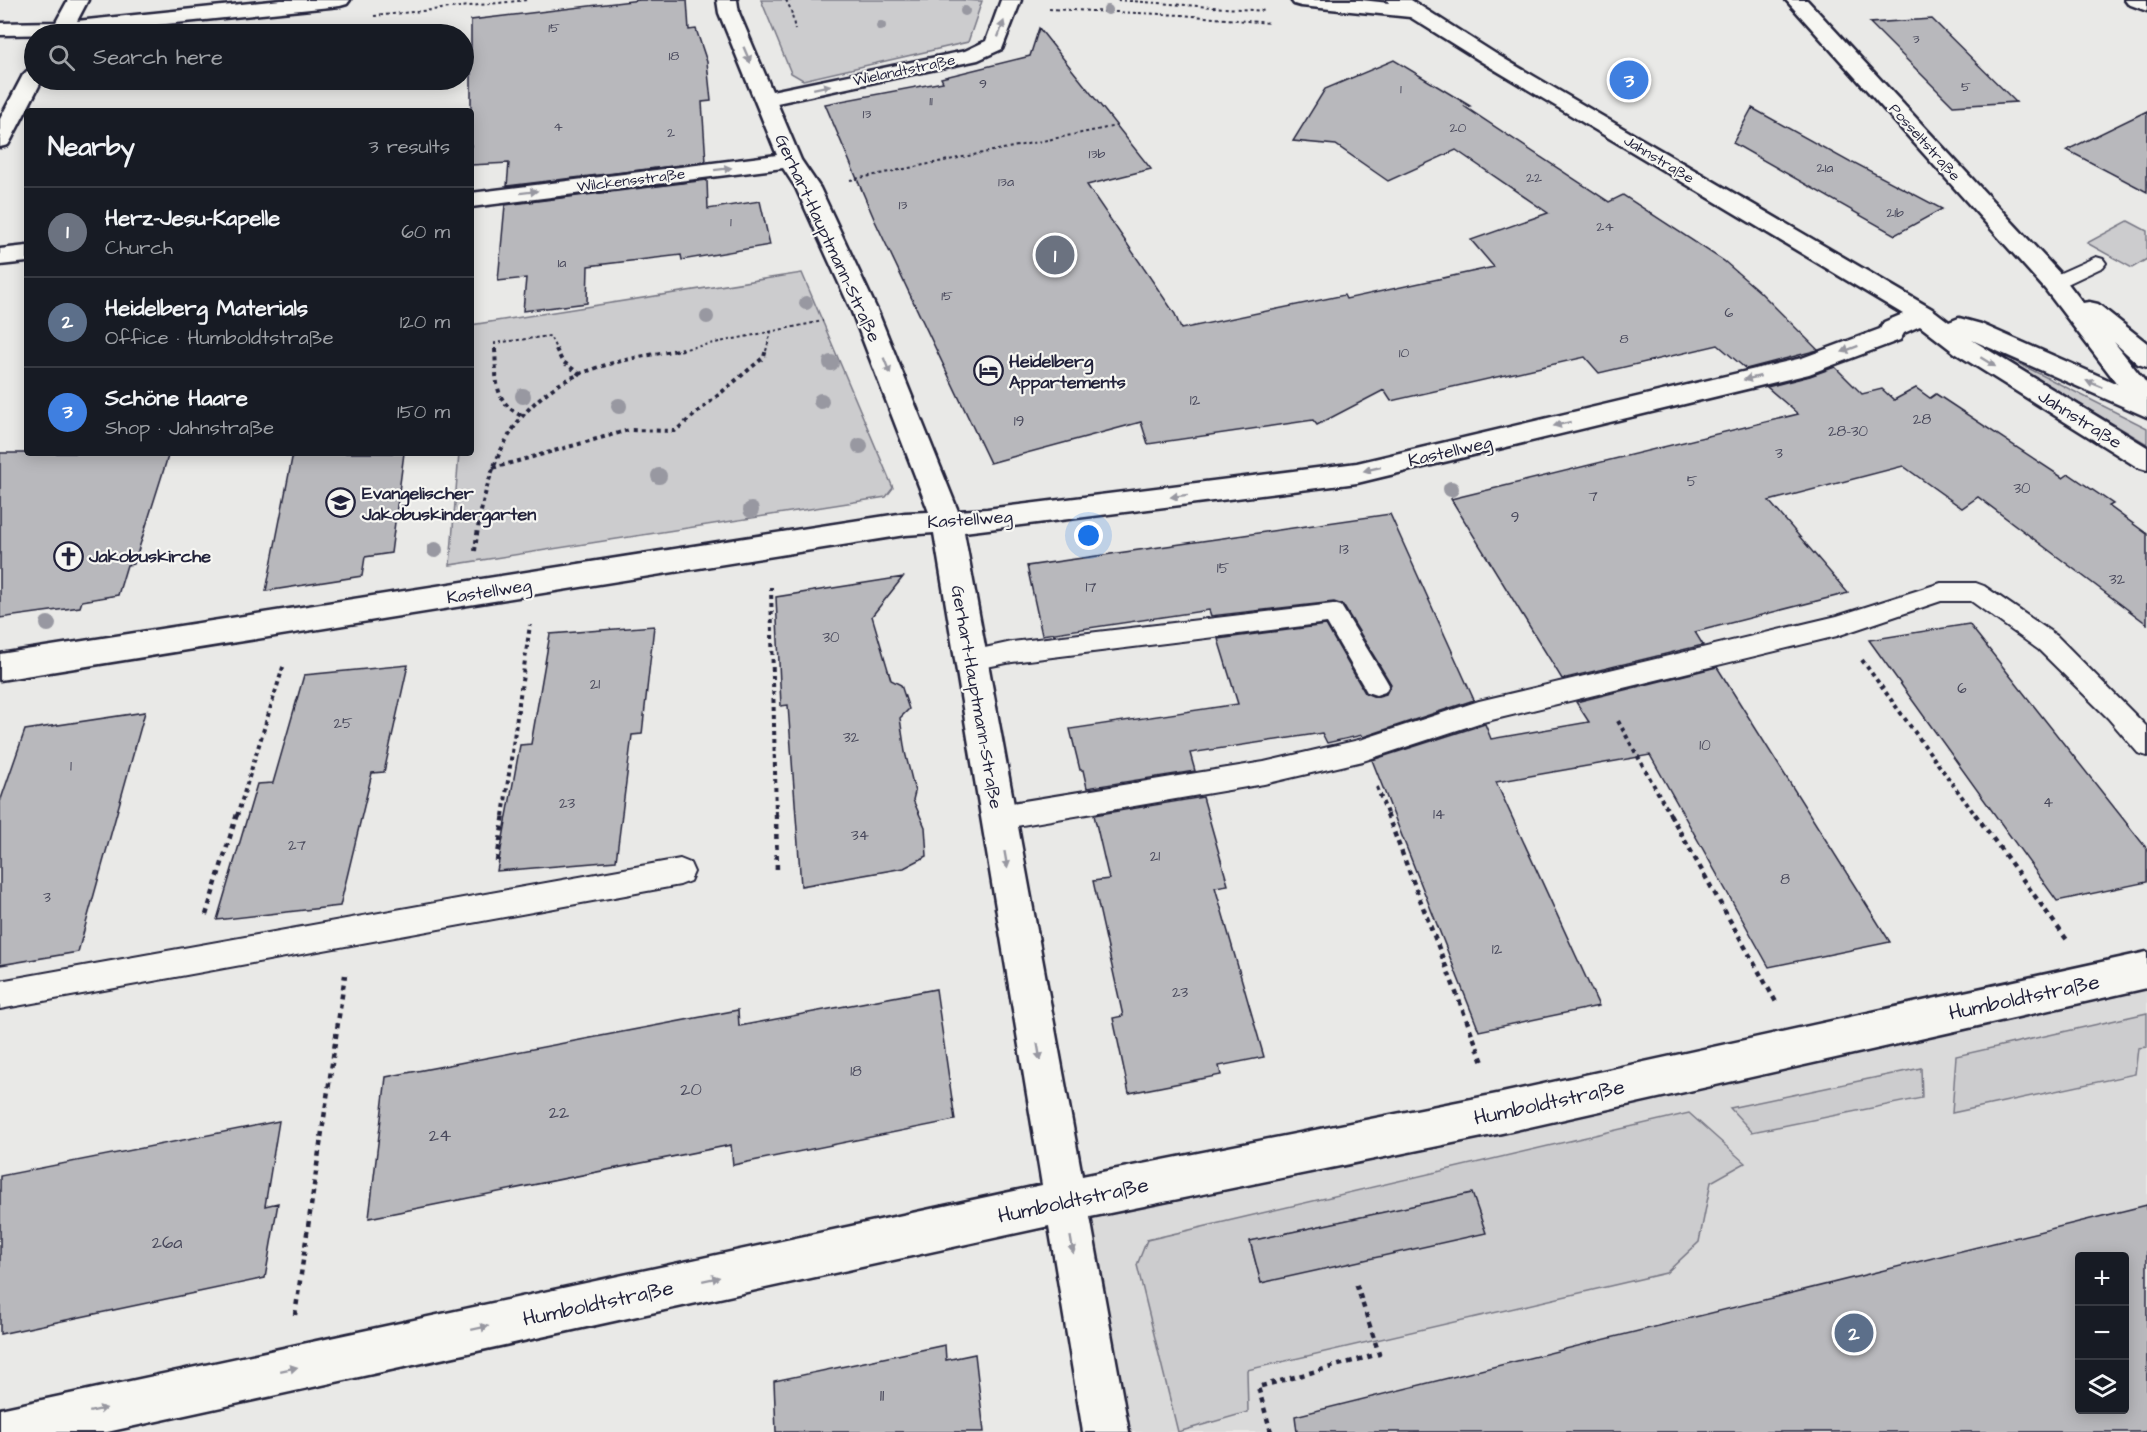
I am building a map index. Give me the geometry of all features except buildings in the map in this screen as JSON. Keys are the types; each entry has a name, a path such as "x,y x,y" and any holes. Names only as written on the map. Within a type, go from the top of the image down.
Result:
{"street":[{"path":"65,24 78,0"},
{"path":"124,24 340,0"},
{"name":"Gerhart-Hauptmann-Straße","path":"727,0 729,13 790,160 808,188 865,312 938,493 947,522 1106,1432"},
{"name":"Wielandtstraße","path":"765,99 970,56 995,45 1011,0"},
{"path":"1301,0 1404,5"},
{"name":"Posseltstraße","path":"1796,0 2054,284 2147,403"},
{"path":"2135,0 2147,5"},
{"name":"Jahnstraße","path":"1404,5 1923,315 1964,346 2147,460"},
{"path":"0,29 24,30"},
{"path":"0,140 26,90"},
{"name":"Wilckensstraße","path":"474,200 790,160"},
{"path":"0,257 24,254"},
{"name":"Posseltstraße","path":"2054,284 2128,340 2147,358"},
{"name":"Jahnstraße","path":"1923,315 1972,330 2147,408"},
{"name":"Kastellweg","path":"0,667 904,524 987,520 1357,473 1809,364 1891,334 1893,328 1923,315"},
{"name":"Humboldtstraße","path":"0,1432 1064,1201 1502,1113 2147,969"}],"lane":[{"path":"2054,284 2096,263"},
{"path":"999,817 1264,773 1363,750 1479,712 1837,626 1941,592 1976,592 2048,643 2117,711 2147,745"},
{"path":"970,660 1012,652 1333,613 1376,685"},
{"path":"0,995 680,872"}],"path":[{"path":"786,0 791,10 795,30"},
{"path":"1117,0 1268,11"},
{"path":"1042,8 1182,15 1270,23"},
{"path":"808,188 1116,126"},
{"path":"472,593 477,520 485,482 507,436 522,416 558,385 612,364 865,312"},
{"path":"492,469 629,430 675,431 765,357 771,332"},
{"path":"522,416 508,409 497,388 495,343 550,336 562,361 582,375"},
{"path":"770,547 777,874"},
{"path":"497,866 534,583"},
{"path":"191,961 288,651 294,622"},
{"path":"1837,626 2096,981"},
{"path":"1597,683 1801,1046"},
{"path":"1363,750 1502,1113"},
{"path":"287,1370 351,933"},
{"path":"1271,1432 1258,1387 1379,1354 1355,1280"}],"shaded area":[{"path":"761,0 982,1 968,42 803,80 791,73"},
{"path":"2128,221 2147,231 2147,259 2132,268 2087,243"},
{"path":"802,273 893,488 886,497 450,565 459,456 474,456 474,325"},
{"path":"1968,338 2147,428 2147,444"},
{"path":"2147,957 2147,1432 1127,1432 1078,1199"},
{"path":"2147,1013 2147,1047 2138,1048 2135,1074 1952,1113 1956,1056"},
{"path":"1921,1068 1922,1098 1752,1132 1730,1108"},
{"path":"1689,1113 1745,1163 1711,1182 1699,1242 1666,1273 1247,1370 1248,1412 1178,1432 1137,1265 1147,1240","holes":["1471,1193 1485,1232 1261,1282 1250,1241"]}],"place":[{"name":"Schöne Haare","path":"1629,80"},
{"name":"Herz-Jesu-Kapelle","path":"1055,255"},
{"name":"Heidelberg Appartements","path":"988,371"},
{"name":"Evangelischer Jakobuskindergarten","path":"341,503"},
{"name":"Jakobuskirche","path":"68,556"},
{"name":"Heidelberg Materials","path":"1854,1333"}]}
